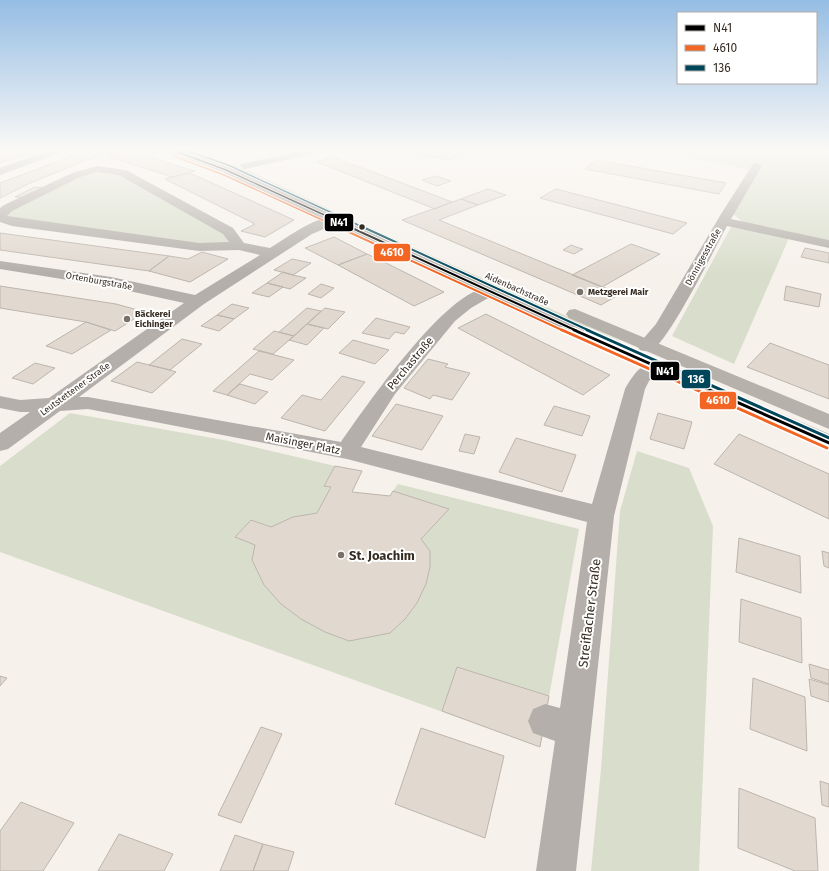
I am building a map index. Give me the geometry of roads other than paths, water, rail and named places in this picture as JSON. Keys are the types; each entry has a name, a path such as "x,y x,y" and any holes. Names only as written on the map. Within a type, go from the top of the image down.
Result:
{"main road":[{"name":"Aidenbachstraße","path":"272,192 489,291 651,356 829,422"},
{"name":"Aidenbachstraße","path":"300,192 651,356 829,443"}],"street":[{"path":"42,192 8,208 0,216 12,222 199,247 239,246 272,253"},
{"path":"157,192 228,231 239,246"},
{"name":"Dönnigesstraße","path":"651,356 663,327 741,192"},
{"name":"Leutstettener Straße","path":"0,444 198,300 307,231 333,220"},
{"path":"723,221 829,244"},
{"name":"Ortenburgstraße","path":"0,265 111,282 198,300"},
{"name":"Perchastraße","path":"347,451 387,391 446,321 465,304 489,291"},
{"name":"Streiflacher Straße","path":"556,871 560,725 601,516 635,389 651,356"},
{"name":"Maisinger Platz","path":"0,402 20,406 88,403 347,451 601,516"}],"place":[{"name":"Metzgerei Mair","path":"580,292"},
{"name":"Bäckerei Eichinger","path":"127,319"},
{"name":"St. Joachim","path":"341,555"}]}
